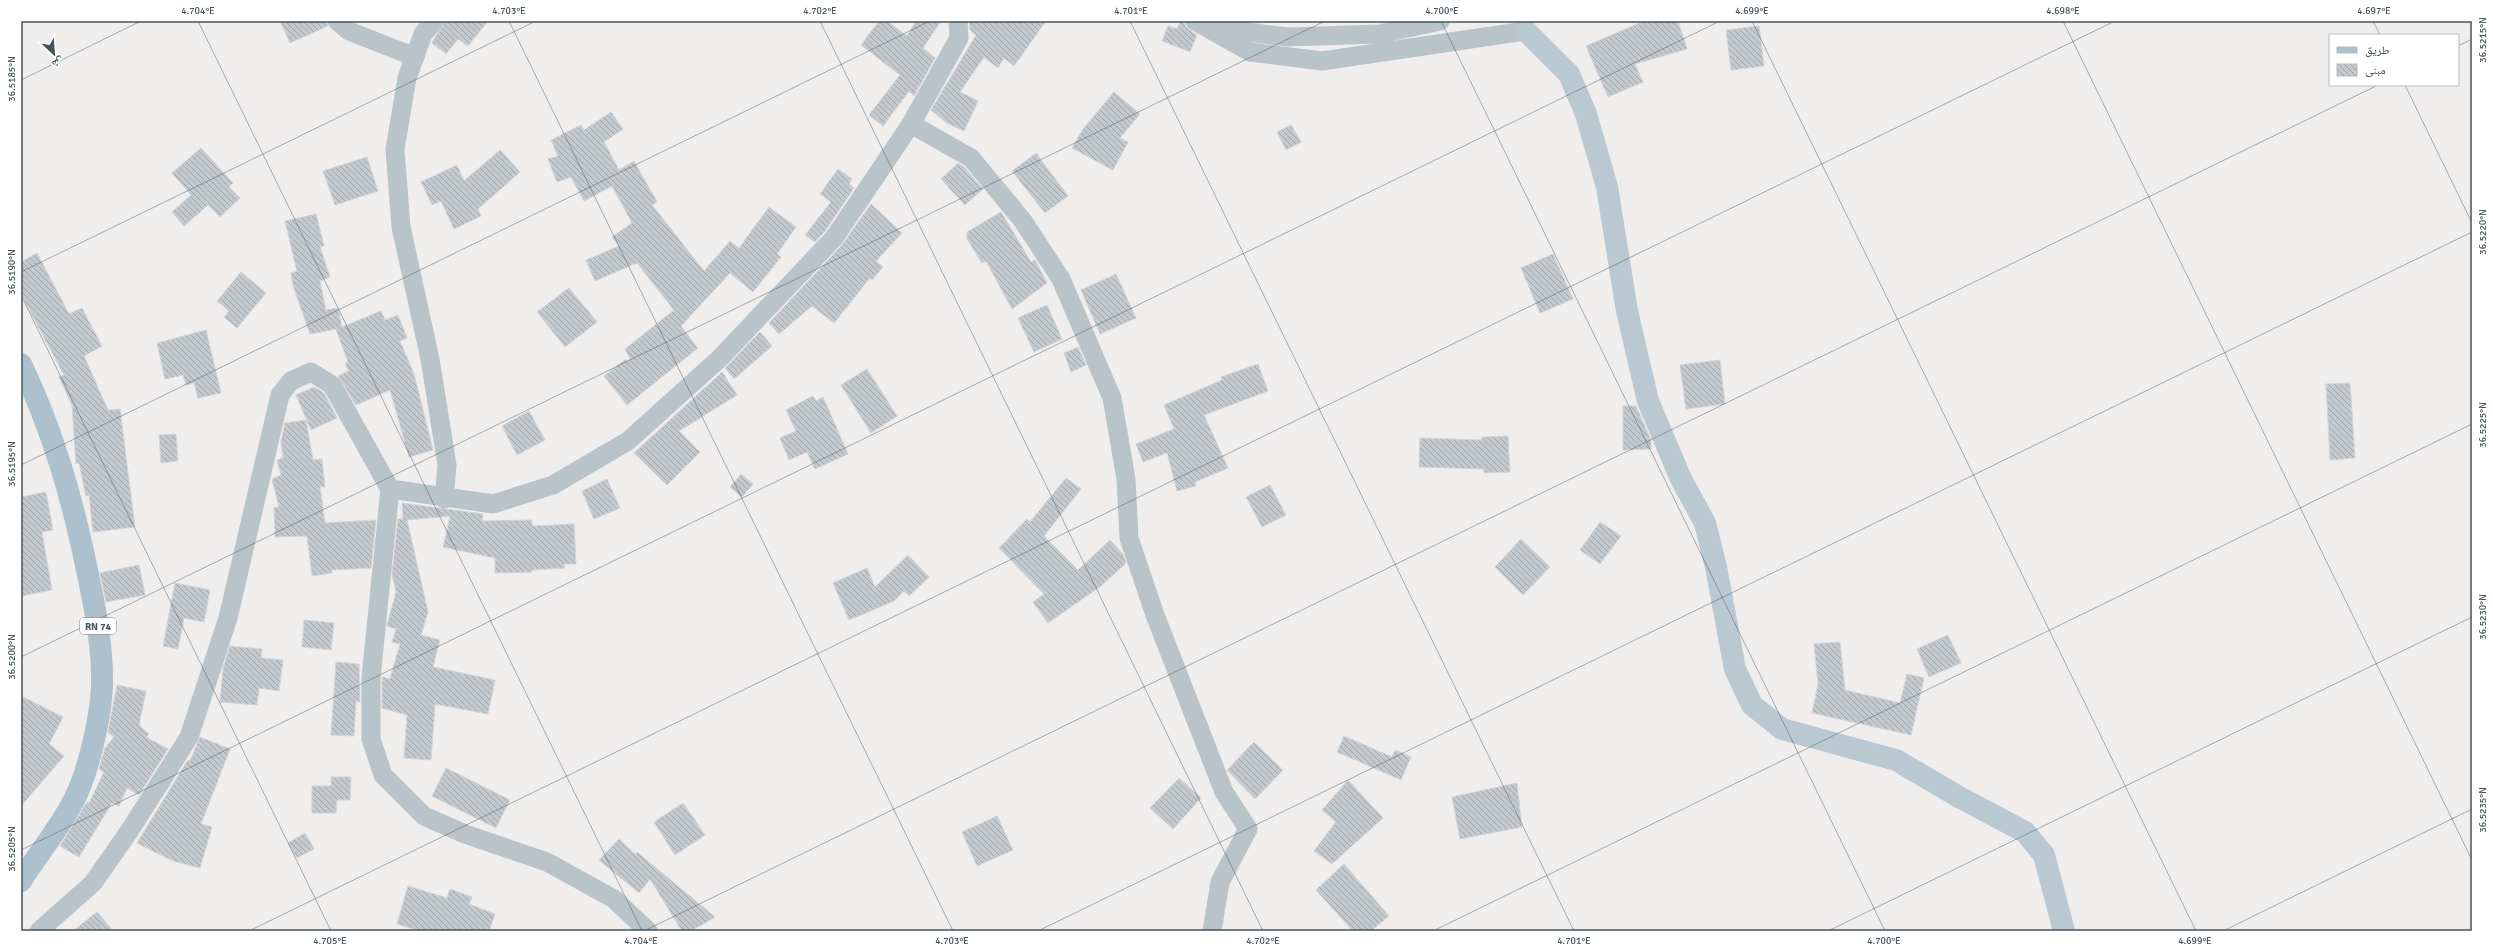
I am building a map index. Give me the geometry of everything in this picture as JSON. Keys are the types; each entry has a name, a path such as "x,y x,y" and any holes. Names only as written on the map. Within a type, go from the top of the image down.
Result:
{"main road":[{"name":"RN 74","path":"21,364 50,434 74,506 101,646 102,688 88,764 81,785 70,806 21,881"}],"street":[{"path":"338,21 349,31 415,56"},
{"path":"434,21 423,34 407,78 395,149 401,227 430,359 447,465 444,499"},
{"path":"390,489 444,499 493,504 553,485 628,441 719,359 834,238 912,124 959,38 958,21"},
{"path":"1196,21 1250,52 1322,61 1526,31 1569,74 1586,114 1607,187 1627,311 1648,401 1681,479 1705,523 1716,567 1735,669 1752,705 1782,730 1896,760 1959,797 2025,832 2044,855 2064,931"},
{"path":"1219,21 1239,30 1288,37 1380,34 1440,21"},
{"path":"912,124 971,158 1023,221 1061,280 1112,398 1126,479 1129,538 1158,622 1209,756 1224,792 1248,829 1220,882 1212,931"},
{"path":"39,931 93,883 130,830 189,737 228,618 280,395 291,380 311,372 332,385 390,489 371,678 371,739 383,775 424,816 465,834 547,862 614,899 648,931"}],"building":[{"path":"280,21 326,21 328,26 290,43"},
{"path":"445,21 488,21 468,46 458,39 446,54 432,43"},
{"path":"879,21 887,21 907,36 916,21 941,21 923,48 935,58 914,96 909,91 883,126 869,115 900,75 861,45"},
{"path":"969,21 1046,21 1014,66 1004,58 998,68 984,57 960,92 978,101 964,131 947,123 931,110 976,35 970,30"},
{"path":"1181,21 1184,21 1186,27 1197,35 1190,52 1162,41 1168,26 1177,29"},
{"path":"1644,21 1678,21 1687,49 1635,64 1643,82 1608,97 1586,46"},
{"path":"1759,26 1764,66 1731,70 1726,30"},
{"path":"1114,92 1140,114 1120,138 1128,142 1113,170 1072,148 1083,129"},
{"path":"611,112 623,129 604,142 619,170 634,161 657,202 652,205 704,271 730,241 739,248 769,207 796,227 777,254 781,257 753,292 730,273 681,326 698,348 627,405 604,376 626,359 627,361 630,359 625,349 674,310 637,263 595,281 586,260 619,246 612,237 632,223 612,186 584,201 571,177 557,182 548,159 558,156 551,140 581,125 584,130"},
{"path":"1291,125 1301,142 1286,150 1277,132"},
{"path":"201,148 233,183 229,187 240,198 220,217 208,205 184,226 172,212 191,195 172,173"},
{"path":"500,150 520,172 478,209 481,216 454,229 441,201 432,205 421,182 457,165 464,181"},
{"path":"1036,153 1068,196 1045,213 1012,171"},
{"path":"367,157 378,191 335,205 323,171"},
{"path":"958,163 964,167 983,189 965,205 941,179"},
{"path":"838,169 852,179 849,184 854,188 825,231 815,242 805,235 831,202 820,194"},
{"path":"871,204 902,233 876,261 883,267 872,280 870,278 834,323 812,306 779,334 769,323 842,245"},
{"path":"1001,212 1031,262 1035,260 1047,283 1012,309 986,261 982,263 967,239 967,232"},
{"path":"316,214 324,246 320,247 330,277 320,281 326,310 338,308 342,327 381,311 385,320 398,315 407,338 400,341 414,374 433,450 409,457 390,390 356,405 338,376 349,371 345,363 348,362 336,329 310,334 293,286 291,273 297,271 285,221"},
{"path":"37,253 69,314 82,308 102,346 84,356 108,410 120,409 135,527 93,532 89,495 86,496 79,463 76,464 72,405 59,377 64,375 21,294 21,262"},
{"path":"1553,254 1573,299 1540,313 1521,268"},
{"path":"241,272 266,293 237,328 224,317 229,311 217,301"},
{"path":"1116,274 1136,318 1100,334 1081,290"},
{"path":"569,288 597,322 565,347 537,312"},
{"path":"1047,305 1062,339 1034,352 1018,318"},
{"path":"206,330 221,393 198,398 194,383 186,385 183,375 165,379 157,343"},
{"path":"760,332 772,346 734,379 725,368"},
{"path":"1078,347 1086,365 1071,372 1064,353"},
{"path":"1720,360 1725,404 1686,409 1680,365"},
{"path":"1258,364 1268,391 1204,415 1228,468 1195,482 1196,486 1177,491 1167,453 1143,462 1136,444 1174,429 1164,405 1222,380 1221,377"},
{"path":"867,369 897,416 871,433 841,385"},
{"path":"722,372 737,395 679,431 700,452 667,485 634,453"},
{"path":"2350,383 2355,458 2330,460 2326,384"},
{"path":"314,387 324,393 337,418 311,430 296,395"},
{"path":"813,396 816,401 823,397 848,454 815,469 807,452 789,460 780,438 796,431 786,410"},
{"path":"1623,406 1636,406 1651,440 1651,449 1623,450"},
{"path":"529,411 545,440 517,455 502,426"},
{"path":"306,420 313,460 322,459 325,487 320,487 325,523 376,520 371,568 331,570 332,573 312,576 307,536 275,537 274,507 279,507 272,479 281,475 277,460 283,458 281,441 285,423"},
{"path":"176,434 178,461 161,463 159,435"},
{"path":"1508,436 1510,472 1484,473 1484,469 1419,467 1420,438 1482,440 1482,437"},
{"path":"741,474 753,484 742,497 730,487"},
{"path":"1066,478 1081,489 1044,536 1078,570 1110,540 1123,554 1126,563 1101,586 1048,623 1033,602 1044,594 999,548 1027,519 1030,522"},
{"path":"607,479 620,508 594,519 582,491"},
{"path":"1270,485 1286,515 1262,527 1246,497"},
{"path":"46,492 53,530 42,532 52,590 21,596 21,497"},
{"path":"402,503 483,514 482,521 532,520 532,526 574,524 576,564 564,564 565,568 532,570 532,572 495,573 495,558 443,547 450,516 407,520 428,612 421,635 440,640 433,667 495,680 488,714 435,704 431,760 404,758 407,715 382,708 382,677 390,679 400,644 392,642 396,629 387,626 396,592 392,574 398,519 403,519"},
{"path":"1600,522 1621,536 1600,564 1580,550"},
{"path":"1521,539 1550,567 1523,595 1495,567"},
{"path":"908,555 929,577 909,596 904,591 894,601 849,620 833,583 867,568 875,587"},
{"path":"139,565 145,595 106,602 100,573"},
{"path":"175,583 210,590 204,622 184,618 178,649 163,646"},
{"path":"304,620 334,623 331,650 302,647"},
{"path":"1948,635 1961,663 1929,677 1917,649"},
{"path":"1840,642 1845,690 1900,703 1907,674 1924,678 1911,735 1812,713 1818,684 1814,644"},
{"path":"230,646 262,649 261,658 283,660 279,691 259,688 257,705 220,702 223,668"},
{"path":"336,662 359,664 360,702 356,701 354,736 331,735"},
{"path":"117,685 146,691 139,725 149,734 146,737 168,749 139,795 127,788 119,806 112,803 79,857 60,846 87,802 89,803 104,772 99,769 105,748 114,737 108,732"},
{"path":"21,696 63,717 49,744 64,756 21,806"},
{"path":"1344,736 1392,757 1395,750 1411,757 1401,780 1337,752"},
{"path":"200,737 230,749 201,824 212,827 200,868 173,861 137,843 188,760 190,761"},
{"path":"1254,742 1283,770 1255,799 1227,770"},
{"path":"446,768 510,800 496,828 432,796"},
{"path":"331,777 351,777 350,800 337,800 336,813 312,813 312,786 331,786"},
{"path":"1179,778 1201,798 1173,829 1150,808"},
{"path":"1348,780 1383,818 1332,864 1314,851 1336,822 1322,810"},
{"path":"1517,783 1522,827 1460,839 1452,797"},
{"path":"683,803 705,835 675,855 654,822"},
{"path":"997,816 1013,850 977,866 962,832"},
{"path":"305,833 314,849 297,858 288,843"},
{"path":"619,839 636,855 637,852 715,917 691,931 682,931 650,879 639,893 599,860"},
{"path":"1344,864 1389,916 1371,931 1353,931 1316,890"},
{"path":"408,886 447,898 450,889 472,897 469,904 495,914 489,931 420,931 397,924"},
{"path":"97,912 113,931 73,931"}]}
